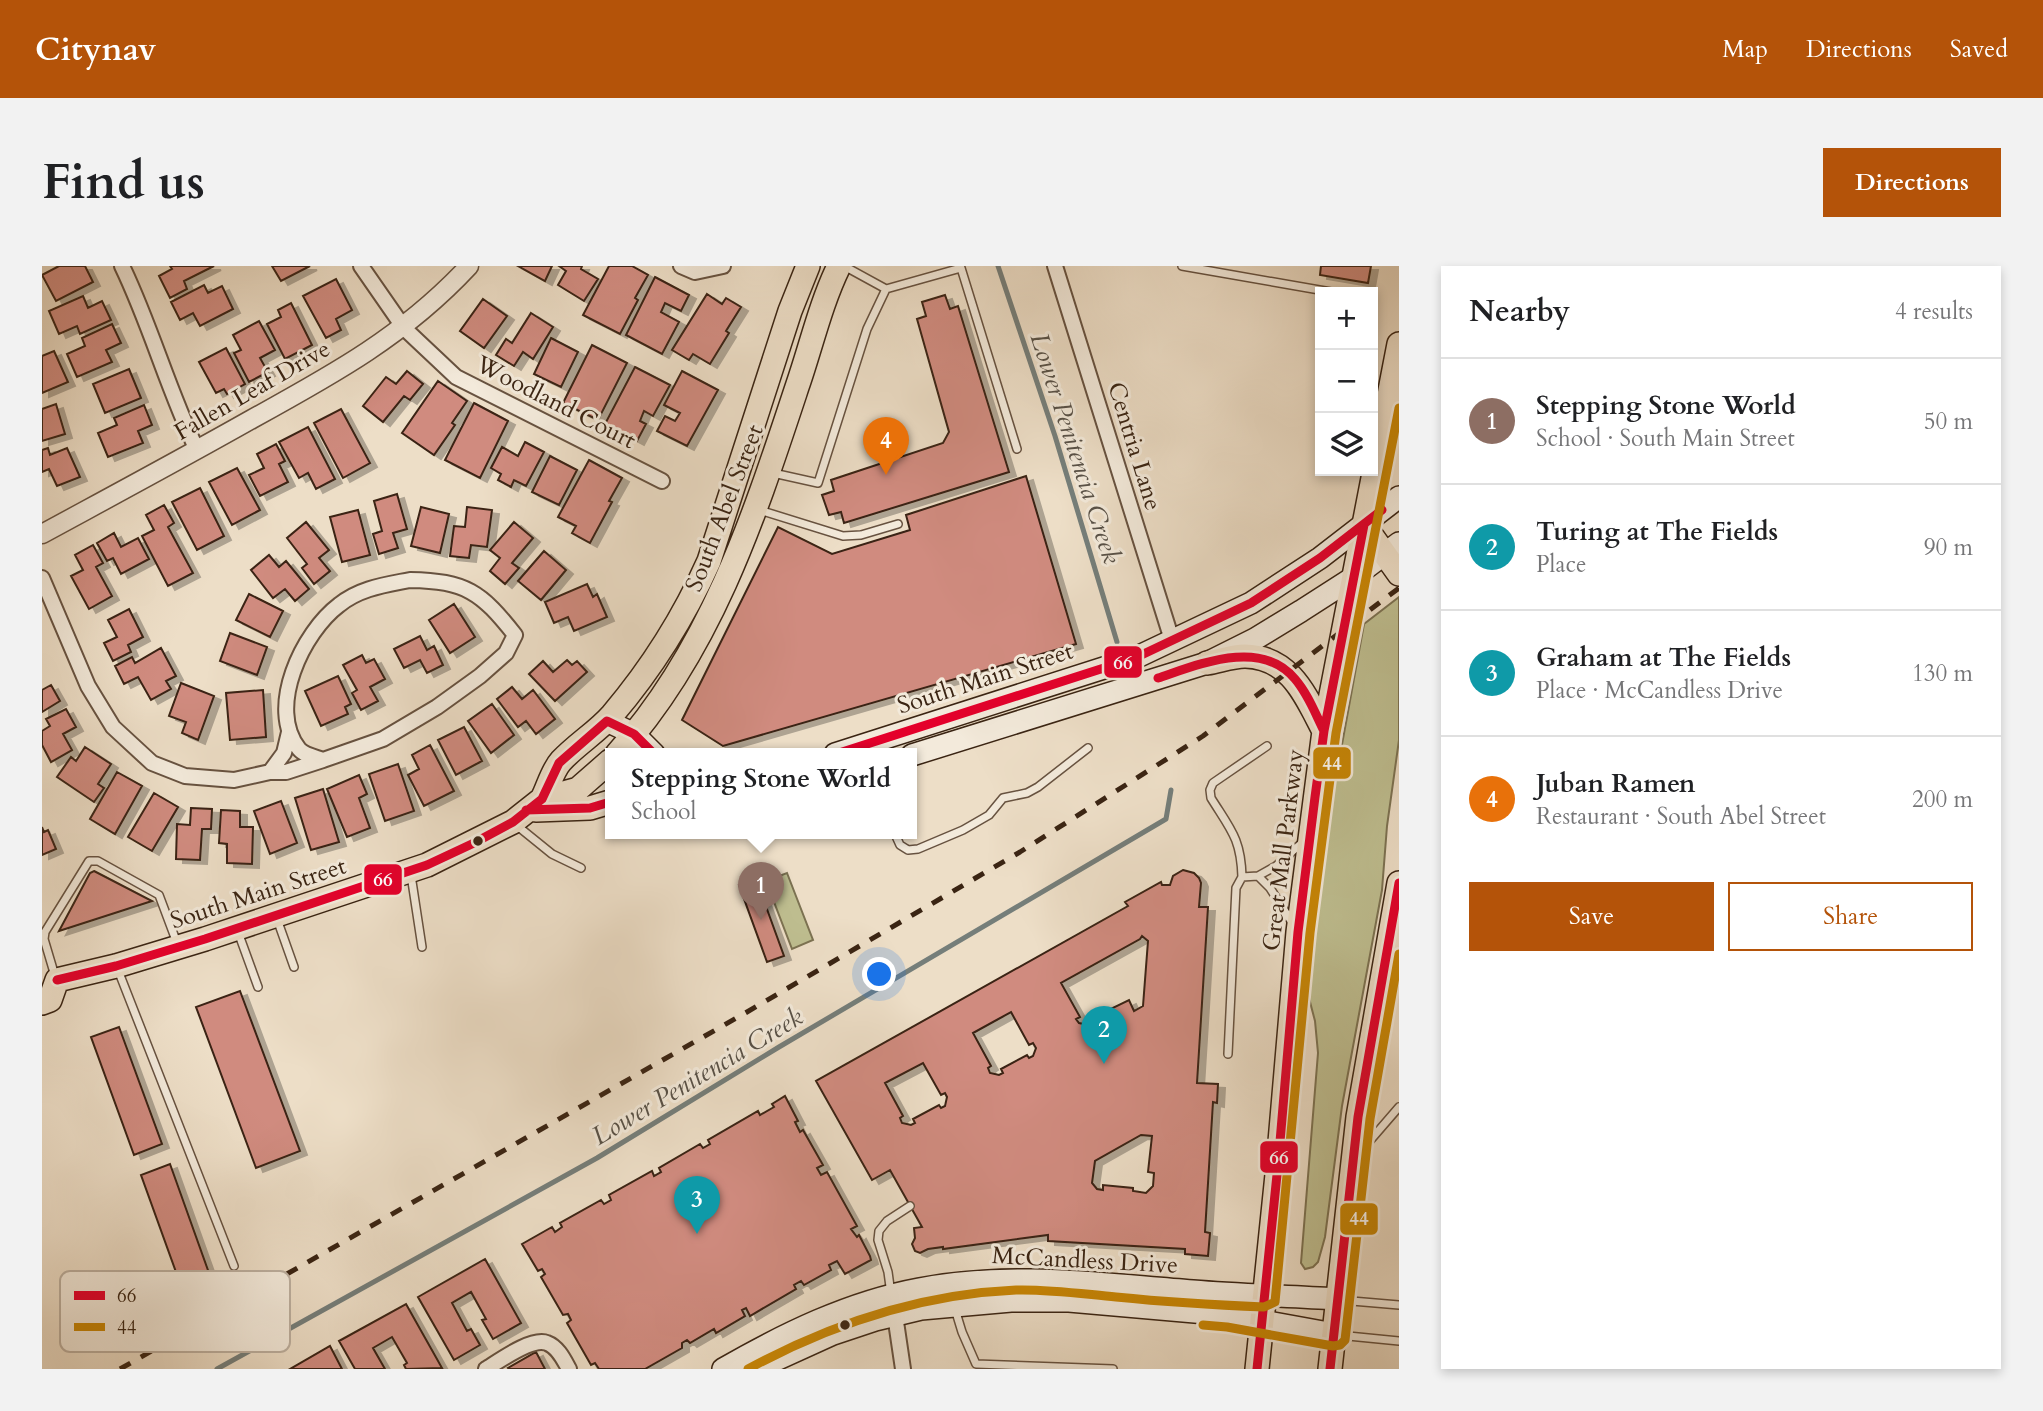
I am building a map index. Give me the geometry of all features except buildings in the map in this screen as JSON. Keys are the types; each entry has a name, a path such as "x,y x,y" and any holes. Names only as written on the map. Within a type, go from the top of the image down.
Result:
{"main road":[{"name":"South Abel Street","path":"607,721 666,643 691,600 709,561 790,312 808,266"},
{"name":"South Abel Street","path":"623,748 667,689 700,636 731,572 756,509 817,321 842,266"},
{"name":"Great Mall Parkway","path":"1257,1369 1298,932 1324,731 1399,344"},
{"path":"742,464 769,471"},
{"name":"South Main Street","path":"854,748 1135,658 1251,603 1320,558 1399,497"},
{"path":"1364,524 1392,548 1399,574"},
{"name":"South Main Street","path":"917,753 1207,663 1255,639 1354,577 1392,548"},
{"path":"1207,663 1245,656 1271,660 1288,672 1300,686 1324,731"},
{"path":"983,707 991,731"},
{"path":"527,810 559,763 607,721 620,748"},
{"name":"South Main Street","path":"49,975 116,966 410,870 474,843 527,810 578,789 605,765"},
{"path":"527,810 590,808 605,804"},
{"path":"1330,1369 1358,1117 1399,883"},
{"path":"42,1003 50,1000 49,975"},
{"name":"McCandless Drive","path":"756,1369 893,1306 918,1289 1016,1278 1196,1292 1336,1299"},
{"name":"McCandless Drive","path":"723,1369 804,1326 893,1306 1030,1300 1069,1301 1229,1315 1334,1335"}],"street":[{"path":"122,266 197,450"},
{"name":"Woodland Court","path":"360,266 404,328 456,377 662,481"},
{"name":"Fallen Leaf Drive","path":"42,534 197,450 375,348 404,328 448,289 469,266"},
{"path":"681,266 695,272 723,266"},
{"name":"Centria Lane","path":"1055,266 1172,640"},
{"path":"42,578 88,686 113,727 152,763 185,776 234,780 270,772 286,772 323,760 383,739 480,676 506,653 515,635 498,613 471,590 437,581 410,580 369,587 339,605 316,628 293,668 285,714 289,732 300,751 323,760"},
{"path":"270,772 284,754 289,732"},
{"path":"893,1306 903,1369"},
{"path":"486,1369 537,1342 547,1343 555,1349 569,1369"}],"lane":[{"path":"842,266 886,289 961,268 1017,449"},
{"path":"1182,266 1207,268 1315,289"},
{"path":"769,471 818,483 867,328 886,289"},
{"path":"756,509 843,536 898,524"},
{"path":"1228,1054 1236,888 1242,877 1241,851 1211,797 1210,790 1213,783 1267,746"},
{"path":"897,839 900,845 908,850 918,849 963,830 989,815 1003,798 1027,793 1038,787 1088,748"},
{"path":"527,810 552,854 581,868"},
{"path":"1242,877 1258,876 1276,866 1310,836"},
{"path":"49,975 45,932 89,861 98,861 159,895 178,947"},
{"path":"410,870 422,947"},
{"path":"1258,876 1270,888 1298,932"},
{"path":"276,915 294,967"},
{"path":"236,929 258,987"},
{"path":"116,966 234,1266"},
{"path":"1353,1160 1399,1107"},
{"path":"893,1306 888,1272 878,1240 879,1231 887,1221 910,1206"},
{"path":"1336,1299 1399,1305"},
{"path":"954,1305 976,1364 1000,1367 1113,1369"},
{"path":"1334,1335 1399,1341"}],"green space":[{"path":"1399,597 1399,740 1387,826 1382,890 1342,1106 1325,1237 1318,1262 1305,1269 1301,1263 1318,1053 1315,1021 1309,998 1308,960 1326,832 1364,624"},
{"path":"787,873 813,940 792,949 766,881"}],"waterway":[{"name":"Lower Penitencia Creek","path":"998,266 1055,436 1117,642"},
{"name":"Lower Penitencia Creek","path":"290,1328 597,1158 779,1047 1166,819 1171,790"},
{"name":"Lower Penitencia Creek","path":"217,1369 248,1352"}],"railway":[{"path":"290,1272 747,1012 1020,852 1203,736 1399,588"},
{"path":"120,1369 150,1352"}],"transit line":[{"name":"44","path":"748,1369 844,1325 911,1305 981,1293 1041,1290 1264,1307 1275,1302 1310,933 1336,733 1399,408"},
{"name":"66","path":"855,748 1135,658 1251,603 1320,558 1382,510"},
{"name":"66","path":"1257,1369 1298,932 1315,797 1324,731 1364,525"},
{"name":"66","path":"1158,678 1211,661 1248,657 1265,660 1281,667 1300,685 1324,731"},
{"name":"66","path":"57,980 116,966 205,939 427,865 474,843 513,822 542,799 559,763 607,721 634,734 648,748"},
{"name":"66","path":"526,810 590,808 605,804"},
{"name":"66","path":"1330,1369 1358,1117 1399,883"},
{"name":"44","path":"1203,1325 1333,1346 1340,1345 1345,1340 1370,1119 1399,954"}],"place":[{"name":"Juban Ramen","path":"886,475"},
{"name":"Stepping Stone World","path":"761,920"},
{"name":"Turing at The Fields","path":"1104,1064"},
{"name":"Graham at The Fields","path":"697,1234"}]}
